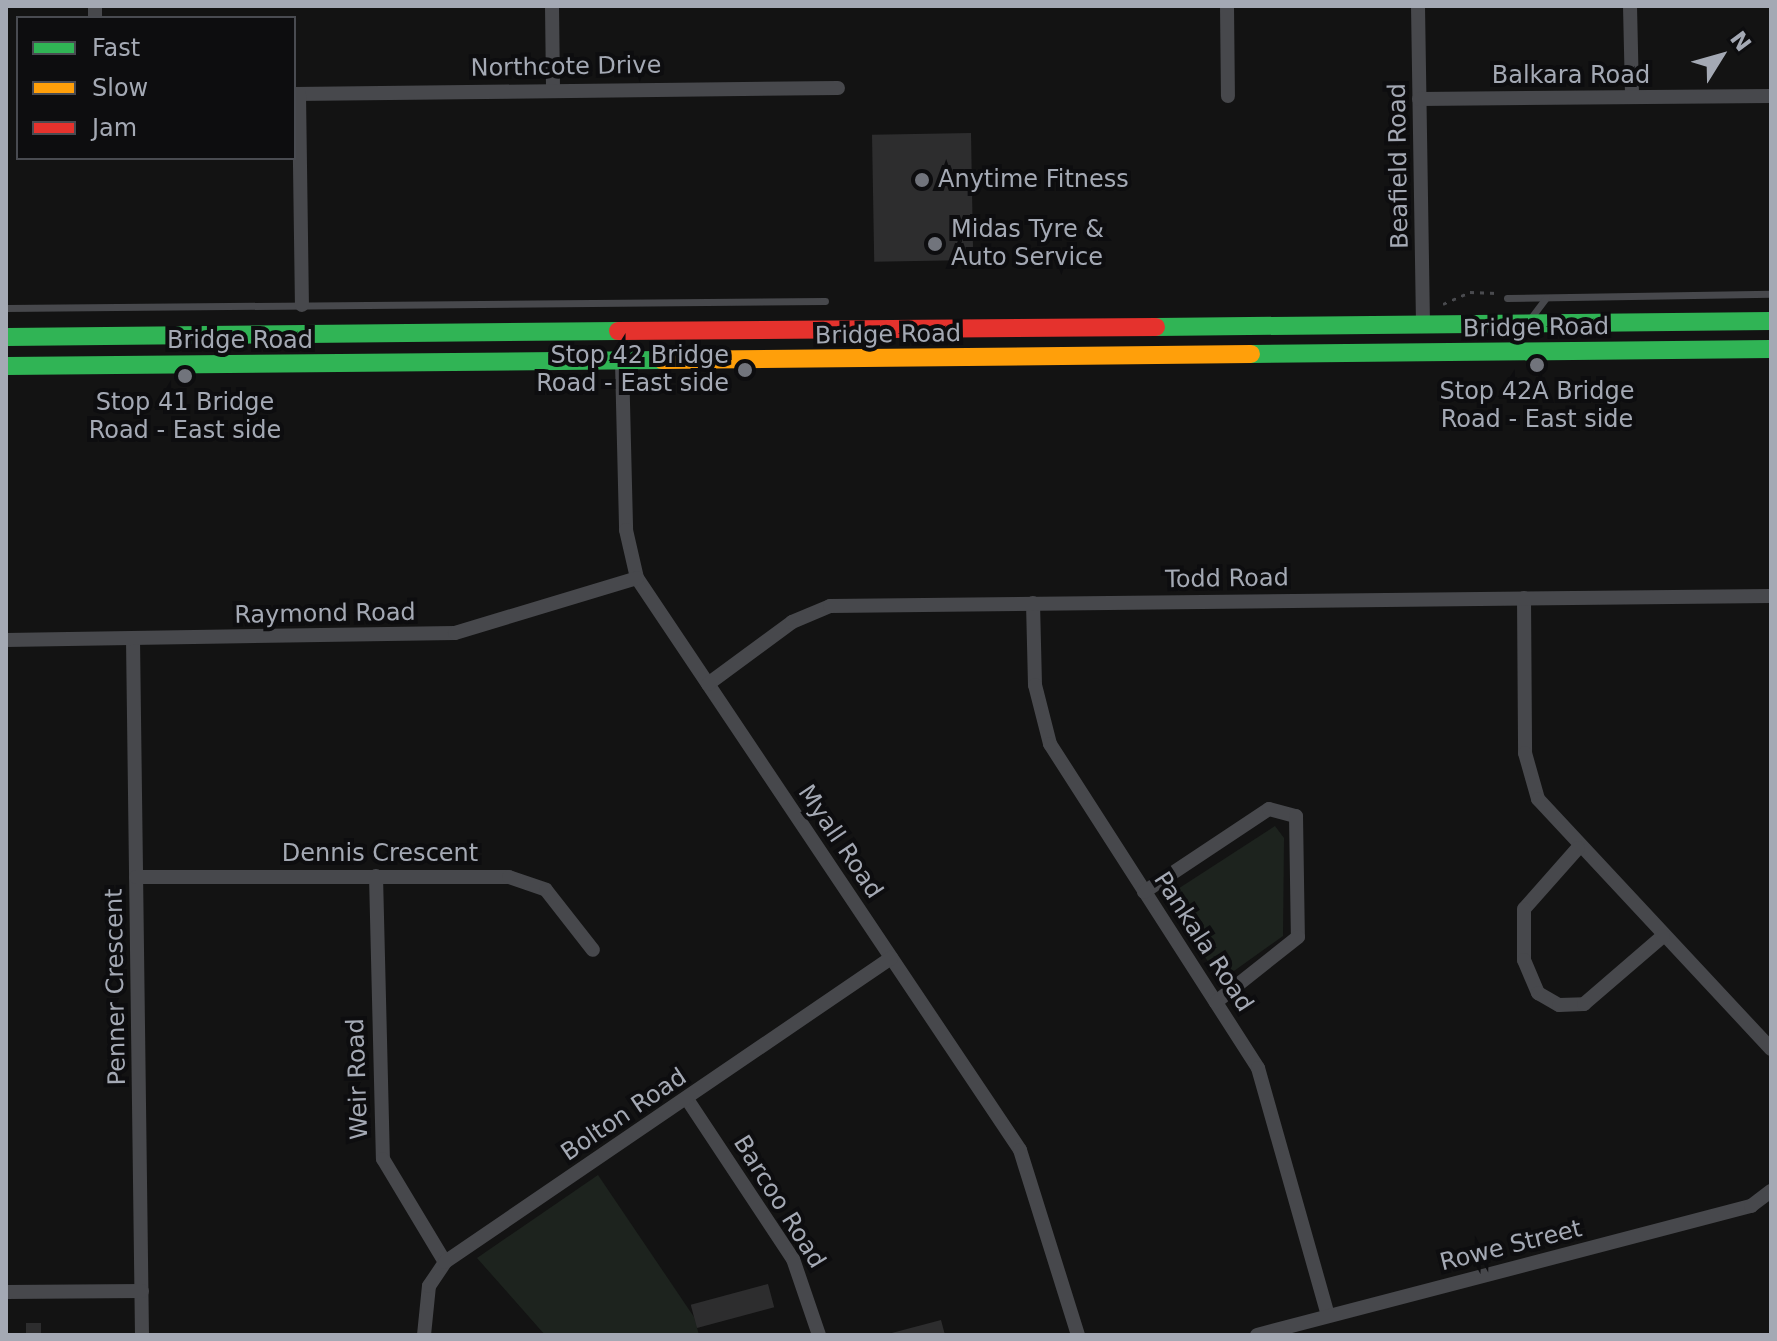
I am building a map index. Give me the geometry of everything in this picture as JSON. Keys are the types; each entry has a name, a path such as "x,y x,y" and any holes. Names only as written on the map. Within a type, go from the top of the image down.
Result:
{"main road":[{"name":"Bridge Road","path":"6,337 1771,321"},
{"path":"1423,325 1424,353"},
{"path":"621,333 622,362"},
{"name":"Bridge Road","path":"6,366 1771,349"}],"street":[{"path":"552,6 553,88"},
{"path":"1227,6 1228,96"},
{"name":"Beafield Road","path":"1418,6 1423,325"},
{"path":"1630,6 1632,97"},
{"name":"Northcote Drive","path":"296,94 553,88 838,88"},
{"path":"296,94 302,305"},
{"name":"Balkara Road","path":"1419,99 1771,96"},
{"name":"Myall Road","path":"622,362 626,530 637,578 1026,1159 1078,1335"},
{"name":"Raymond Road","path":"6,640 472,631 637,578"},
{"name":"Todd Road","path":"708,684 822,607 1771,596"},
{"path":"1524,598 1530,782 1578,848 1771,1049"},
{"name":"Pankala Road","path":"1033,603 1035,685 1047,736 1263,1079 1328,1315"},
{"name":"Penner Crescent","path":"133,639 142,1335"},
{"path":"1144,892 1269,809 1296,816 1298,937 1216,1002"},
{"path":"1578,848 1524,909 1524,960 1538,993 1559,1005 1584,1004 1663,936"},
{"name":"Dennis Crescent","path":"136,877 376,876 532,882 552,896 593,950"},
{"name":"Weir Road","path":"376,876 383,1159 445,1262"},
{"name":"Bolton Road","path":"445,1262 891,958"},
{"name":"Barcoo Road","path":"687,1099 793,1259 819,1335"},
{"name":"Rowe Street","path":"1257,1335 1751,1206 1771,1191"},
{"path":"424,1335 429,1286 445,1262"},
{"path":"6,1292 142,1291"}],"lane":[{"name":"Bridge Road","path":"1504,296 1771,294"},
{"path":"1526,324 1546,298"},
{"name":"Bridge Road","path":"6,308 825,301"}],"path":[{"path":"1440,306 1470,292 1504,296"}],"shaded area":[{"path":"1275,826 1284,838 1283,936 1220,981 1167,896"},
{"path":"598,1175 694,1317 699,1335 545,1335 477,1258"}],"building":[{"name":"Anytime Fitness","path":"971,133 973,260 874,262 872,135"},
{"path":"768,1284 774,1307 697,1328 691,1305"},
{"path":"941,1320 945,1335 888,1335 888,1334"},
{"path":"26,1323 41,1323 41,1335 26,1335"}],"traffic: fast":[{"path":"1156,327 1771,321"},
{"path":"6,337 618,331"},
{"path":"1251,354 1771,349"},
{"path":"6,366 662,360"}],"traffic: slow":[{"path":"662,360 1251,354"}],"traffic: jam":[{"path":"618,331 1156,327"}],"place":[{"name":"Anytime Fitness","path":"922,180"},
{"name":"Midas Tyre & Auto Service","path":"935,244"},
{"name":"Stop 42A Bridge Road - East side","path":"1537,365"},
{"name":"Stop 42 Bridge Road - East side","path":"745,370"},
{"name":"Stop 41 Bridge Road - East side","path":"185,376"}]}
